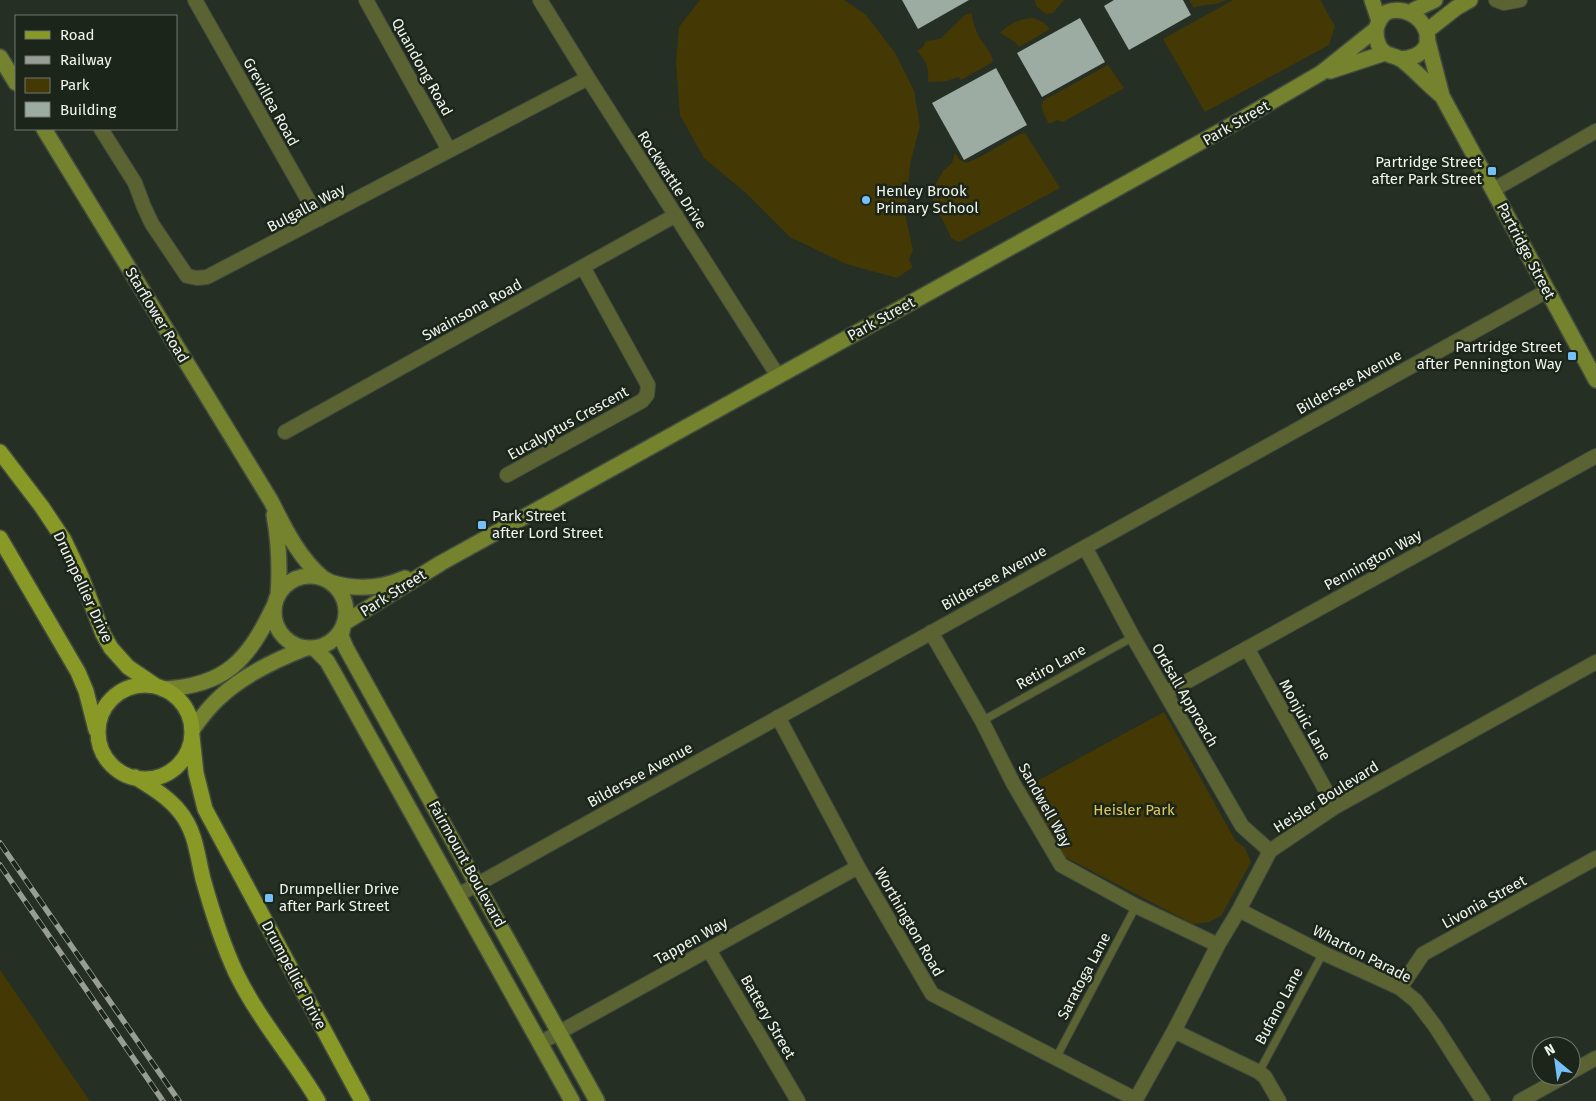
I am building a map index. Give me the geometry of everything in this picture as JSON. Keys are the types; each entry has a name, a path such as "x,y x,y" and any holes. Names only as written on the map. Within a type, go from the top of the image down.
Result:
{"main road":[{"path":"1372,0 1377,25 1376,38 1379,46 1385,53 1400,59 1414,56 1425,45 1428,34 1426,22 1421,15 1406,6"},
{"path":"1377,25 1383,14 1390,10 1435,0"},
{"path":"1428,34 1456,8 1470,0"},
{"name":"Park Street","path":"343,625 440,563 1235,123 1321,73 1377,25"},
{"name":"Partridge Street","path":"1428,34 1442,96 1596,380"},
{"name":"Park Street","path":"1321,73 1385,53"},
{"path":"0,57 15,82"},
{"name":"Partridge Street","path":"1400,59 1442,96"},
{"name":"Starflower Road","path":"45,130 271,501 292,540 314,571 326,580"},
{"name":"Drumpellier Drive","path":"0,452 64,540 85,585 103,634 111,648 128,667 161,688"},
{"name":"Starflower Road","path":"271,501 278,544 280,574 276,600"},
{"path":"0,538 83,681 99,742 105,756 112,765 125,774 151,778 161,776 179,764 190,746 192,733 189,715 184,705 172,694 161,688"},
{"name":"Park Street","path":"326,580 350,587 376,587 393,583 440,563"},
{"path":"99,742 98,731 104,710 113,698 122,692 132,687 142,686 185,688 202,683 226,671 240,660 252,647 261,632 282,589 296,579 308,576 326,580 337,588 344,599 346,611 343,625 338,634 329,642 282,657 235,685 218,699 192,733"},
{"path":"276,600 274,620 281,634 290,643 310,648"},
{"name":"Fairmount Boulevard","path":"343,625 341,636 346,648 597,1101"},
{"name":"Fairmount Boulevard","path":"310,648 327,660 572,1101"},
{"name":"Drumpellier Drive","path":"192,733 196,773 205,809 362,1101"},
{"path":"135,777 172,803 186,821 195,842 199,864 217,927 236,972 268,1028 318,1101"}],"street":[{"name":"Grevillea Road","path":"195,0 319,219"},
{"name":"Quandong Road","path":"366,0 449,150"},
{"name":"Rockwattle Drive","path":"540,0 778,376"},
{"path":"1496,0 1504,4 1520,0"},
{"name":"Bulgalla Way","path":"102,130 135,184 152,224 187,276 207,277 588,78"},
{"path":"1493,190 1596,131"},
{"name":"Swainsona Road","path":"284,432 676,215"},
{"name":"Eucalyptus Crescent","path":"507,475 642,401 647,395 648,385 583,267"},
{"name":"Bildersee Avenue","path":"458,895 1547,291"},
{"name":"Pennington Way","path":"1166,694 1596,456"},
{"name":"Ordsall Approach","path":"1084,547 1133,637 1242,826 1270,851"},
{"name":"Sandwell Way","path":"932,632 1061,865 1136,906 1218,945"},
{"name":"Monjuic Lane","path":"1247,648 1335,807"},
{"name":"Heisler Boulevard","path":"1135,1100 1174,1031 1218,945 1240,910 1270,851 1335,807 1596,662"},
{"name":"Worthington Road","path":"778,717 858,867 932,994 1135,1100"},
{"name":"Livonia Street","path":"1400,988 1423,954 1596,858"},
{"name":"Tappen Way","path":"540,1043 858,867"},
{"name":"Wharton Parade","path":"1240,910 1400,988 1416,1002 1435,1026 1483,1101"},
{"name":"Battery Street","path":"709,950 798,1101"},
{"path":"1174,1031 1260,1072 1265,1077 1278,1101"},
{"path":"1581,1066 1596,1058"},
{"path":"1520,1101 1547,1086"}],"lane":[{"name":"Retiro Lane","path":"982,721 1133,637"},
{"name":"Saratoga Lane","path":"1056,1058 1136,906"},
{"name":"Bufano Lane","path":"1260,1072 1323,952"}],"green space":[{"path":"700,0 844,0 866,15 895,53 914,91 920,126 910,164 906,219 913,250 909,260 913,267 897,278 846,264 790,237 746,193 704,158 680,115 676,63 679,27"},
{"path":"1035,0 1064,0 1053,13 1046,14 1036,6"},
{"path":"1189,0 1226,0 1217,4 1194,8"},
{"path":"1233,0 1320,0 1335,26 1329,45 1205,112 1163,39"},
{"path":"971,13 979,37 993,62 961,80 958,77 947,81 928,82 927,65 917,51 923,47 926,41 940,39 965,15"},
{"path":"1033,18 1043,22 1050,29 1019,47 1015,42 1000,33 1015,22"},
{"path":"1108,65 1124,88 1063,122 1057,120 1049,124 1042,109 1044,100"},
{"path":"1025,133 1060,188 959,242 951,238 933,203 932,191 943,171 952,163 955,153 960,160 966,163"},
{"name":"Heisler Park","path":"1164,712 1235,840 1245,848 1251,862 1221,916 1209,922 1193,924 1063,856 1026,787"},
{"path":"0,970 90,1101 0,1101"}],"building":[{"path":"902,0 969,0 918,29"},
{"path":"1114,0 1183,0 1191,15 1129,50 1104,6"},
{"path":"1080,18 1105,62 1042,97 1017,53"},
{"path":"996,68 1027,125 964,160 932,103"}],"railway":[{"path":"0,843 179,1101"},
{"path":"0,865 163,1101"}],"place":[{"name":"Partridge Street after Park Street","path":"1492,171"},
{"name":"Henley Brook Primary School","path":"866,200"},
{"name":"Partridge Street after Pennington Way","path":"1572,356"},
{"name":"Park Street after Lord Street","path":"482,525"},
{"name":"Drumpellier Drive after Park Street","path":"269,898"}]}
